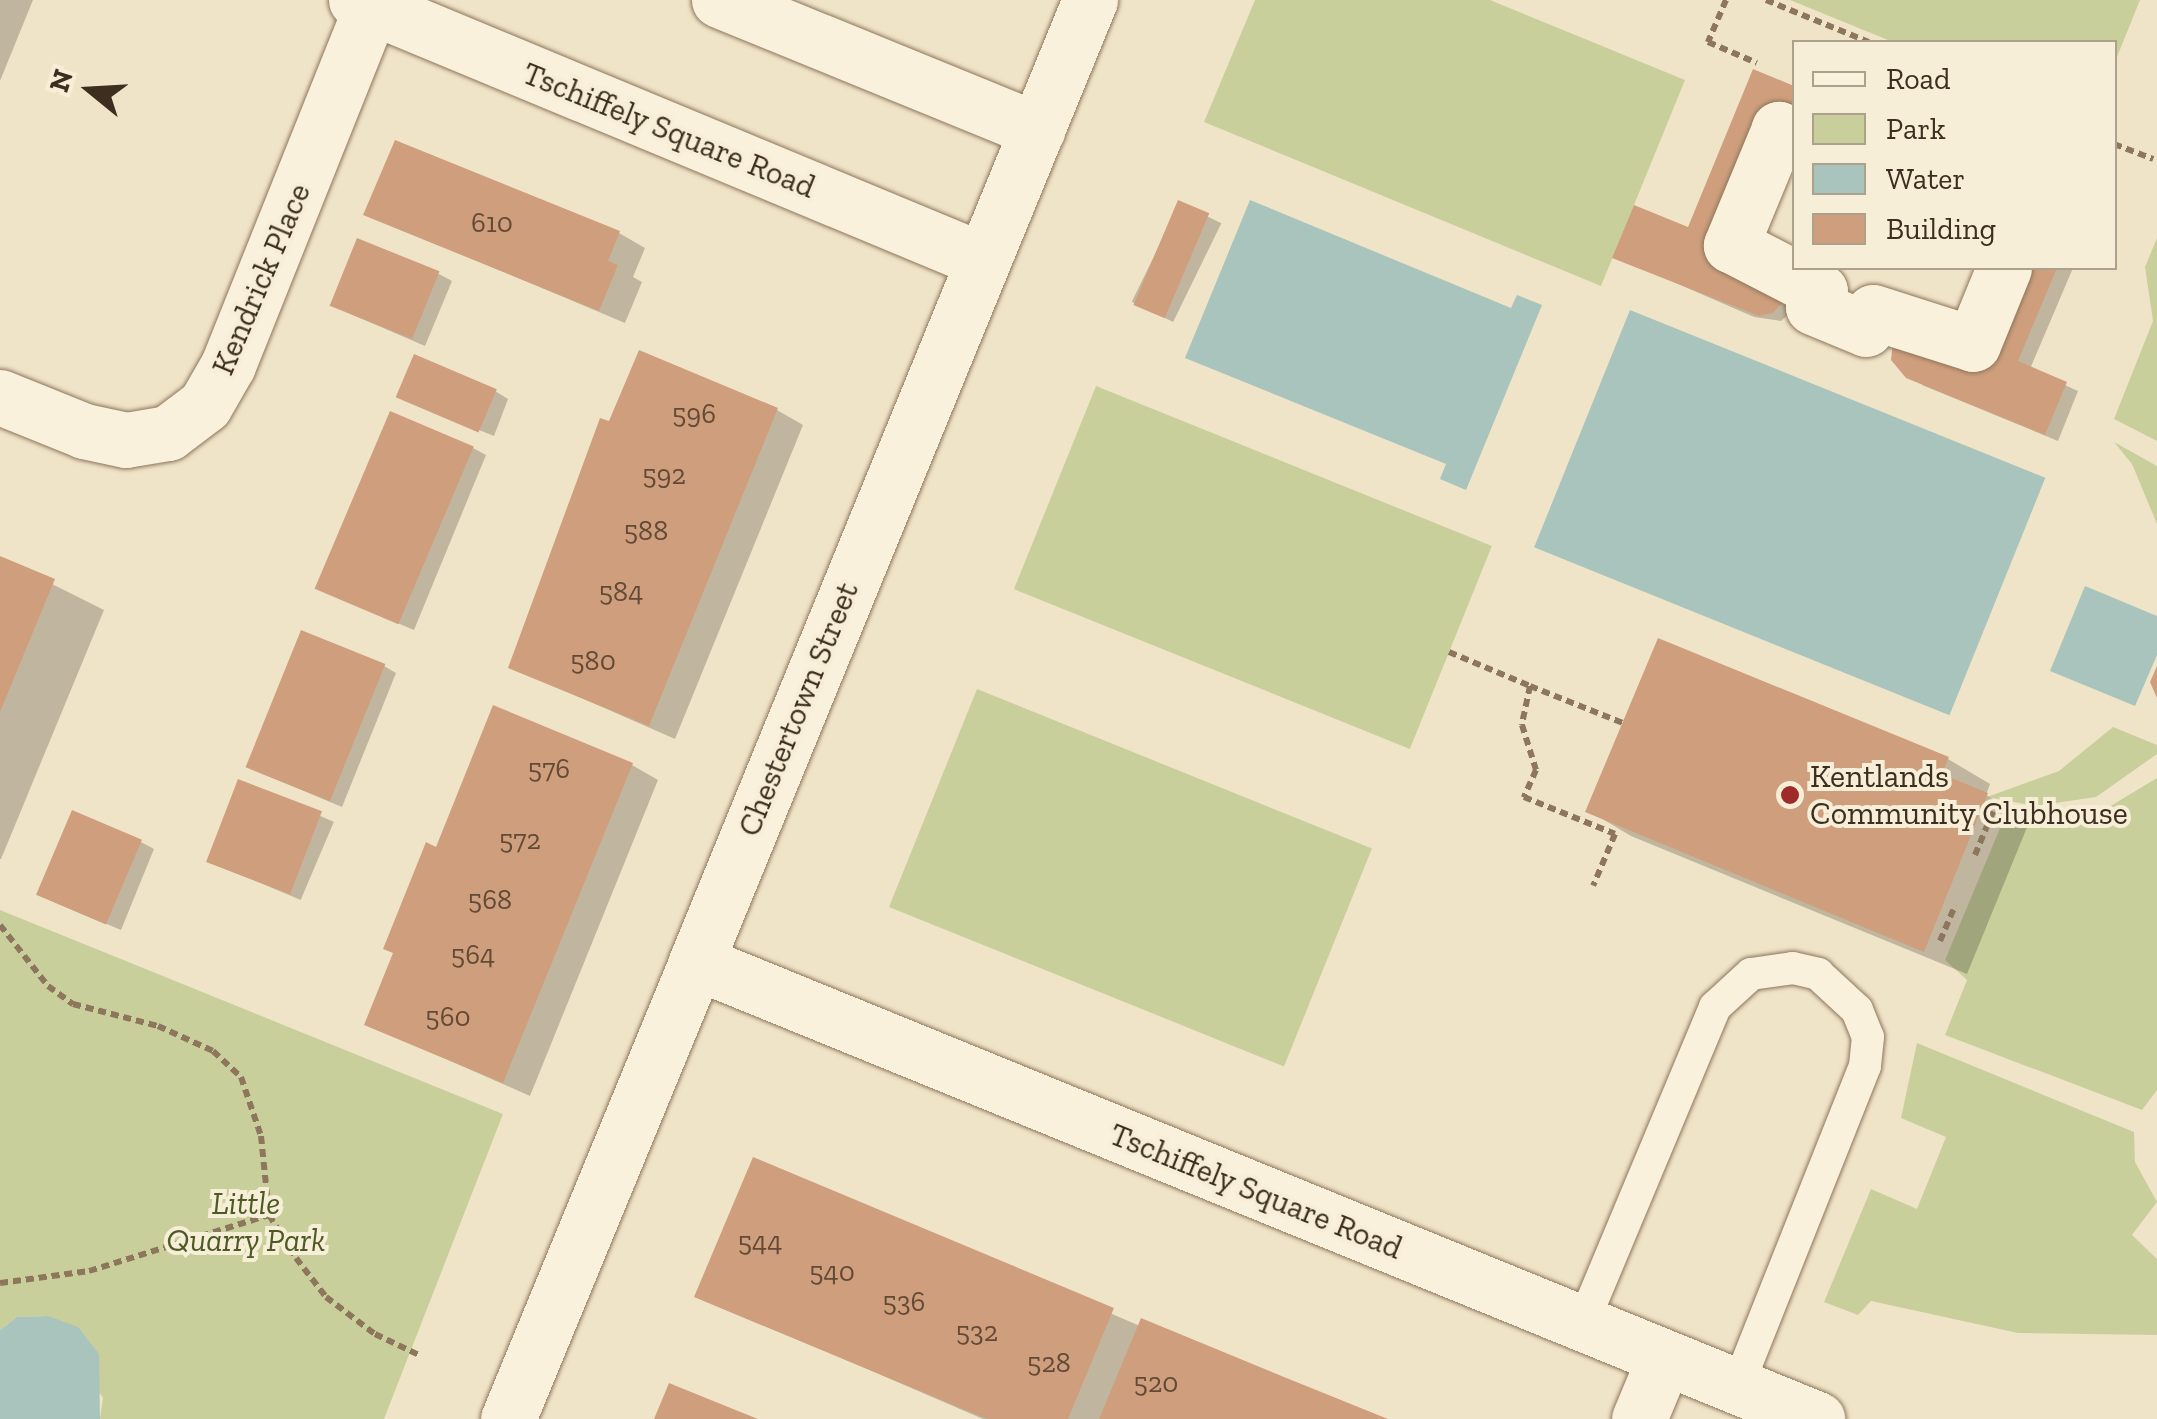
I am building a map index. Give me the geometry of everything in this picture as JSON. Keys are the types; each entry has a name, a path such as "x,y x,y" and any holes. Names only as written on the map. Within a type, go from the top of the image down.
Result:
{"street":[{"path":"720,0 1037,130"},
{"name":"Chestertown Street","path":"508,1419 1090,0"},
{"name":"Tschiffely Square Road","path":"367,2 982,260"},
{"name":"Kendrick Place","path":"0,397 84,431 126,440 168,433 206,405 228,365 367,2"},
{"path":"1792,135 1779,130 1732,245 1820,290 1813,307 1866,328 1872,312 1973,344 2003,270"},
{"name":"Tschiffely Square Road","path":"696,962 1736,1390 1817,1419"},
{"path":"1638,1419 1664,1360"}],"lane":[{"path":"1582,1325 1714,1008 1751,974 1792,968 1818,974 1857,1010 1868,1038 1865,1066 1736,1390"}],"path":[{"path":"1726,0 1708,42 1777,71"},
{"path":"1766,0 1864,40"},
{"path":"2117,145 2153,160"},
{"path":"1449,652 1623,723"},
{"path":"1530,686 1522,725 1536,770 1524,797 1615,834 1592,886"},
{"path":"1975,855 1994,809"},
{"path":"1940,941 1955,904"},
{"path":"0,925 48,986 73,1004 158,1026 214,1052 240,1077 261,1136 269,1215 326,1296 375,1334 419,1356"},
{"path":"0,1282 90,1272 269,1215"}],"green space":[{"path":"1255,0 1490,0 1685,80 1601,286 1204,122"},
{"path":"1790,0 2140,0 2117,57 2117,40 1888,40"},
{"path":"2157,238 2157,441 2114,419 2153,321 2145,267"},
{"path":"1096,386 1492,546 1410,749 1014,589"},
{"path":"2114,442 2157,466 2157,524 2132,464"},
{"path":"977,689 1372,849 1284,1066 889,907"},
{"path":"2113,727 2157,745 2157,754 2096,797 2035,806 1987,797 2059,771"},
{"path":"2157,778 2157,1090 2142,1110 1945,1035 1967,980 1945,960 2003,821 2041,826 2089,819"},
{"name":"Little Quarry Park","path":"0,910 503,1114 384,1419 100,1419 103,1398 48,1316 17,1317 0,1330"},
{"path":"1917,1043 2134,1132 2135,1162 2157,1202 2132,1235 2157,1259 2157,1335 2018,1333 1871,1301 1858,1315 1824,1302 1871,1189 1917,1209 1946,1137 1901,1118"}],"water":[{"path":"1250,200 1511,308 1517,295 1542,305 1466,490 1440,479 1446,464 1185,358"},
{"path":"1630,310 2045,478 1949,715 1534,547"},
{"path":"2085,586 2157,616 2157,655 2135,706 2050,671"},
{"path":"48,1316 78,1327 99,1354 100,1419 0,1419 0,1330 17,1317"}],"building":[{"path":"1753,69 1792,85 1792,139 1748,203 1787,297 1773,313 1759,316 1612,258 1634,205 1688,227"},
{"path":"395,140 620,231 608,261 618,265 599,311 363,215"},
{"path":"1178,200 1209,213 1165,318 1133,305"},
{"path":"357,238 440,271 412,339 330,306"},
{"path":"2002,270 2056,270 2018,361 2067,382 2045,435 1906,378 1891,360 1893,342 1942,330"},
{"path":"639,350 778,408 649,726 508,668 600,418 609,421"},
{"path":"414,354 497,389 478,432 396,397"},
{"path":"390,411 474,447 398,624 315,589"},
{"path":"0,556 55,579 0,712"},
{"path":"301,630 385,664 330,801 246,767"},
{"name":"Kentlands Community Clubhouse","path":"1658,638 1949,757 1942,774 1988,793 1924,952 1585,812"},
{"path":"2157,666 2157,698 2150,682"},
{"path":"493,705 633,763 503,1083 364,1025 393,953 383,949 426,842 436,847"},
{"path":"238,779 322,811 290,894 206,862"},
{"path":"72,810 142,840 106,924 36,895"},
{"path":"753,1157 1114,1308 1068,1419 987,1419 694,1297"},
{"path":"1141,1318 1284,1377 1388,1419 1099,1419"},
{"path":"669,1383 738,1411 758,1419 654,1419"}],"place":[{"name":"Kentlands Community Clubhouse","path":"1790,795"}]}
